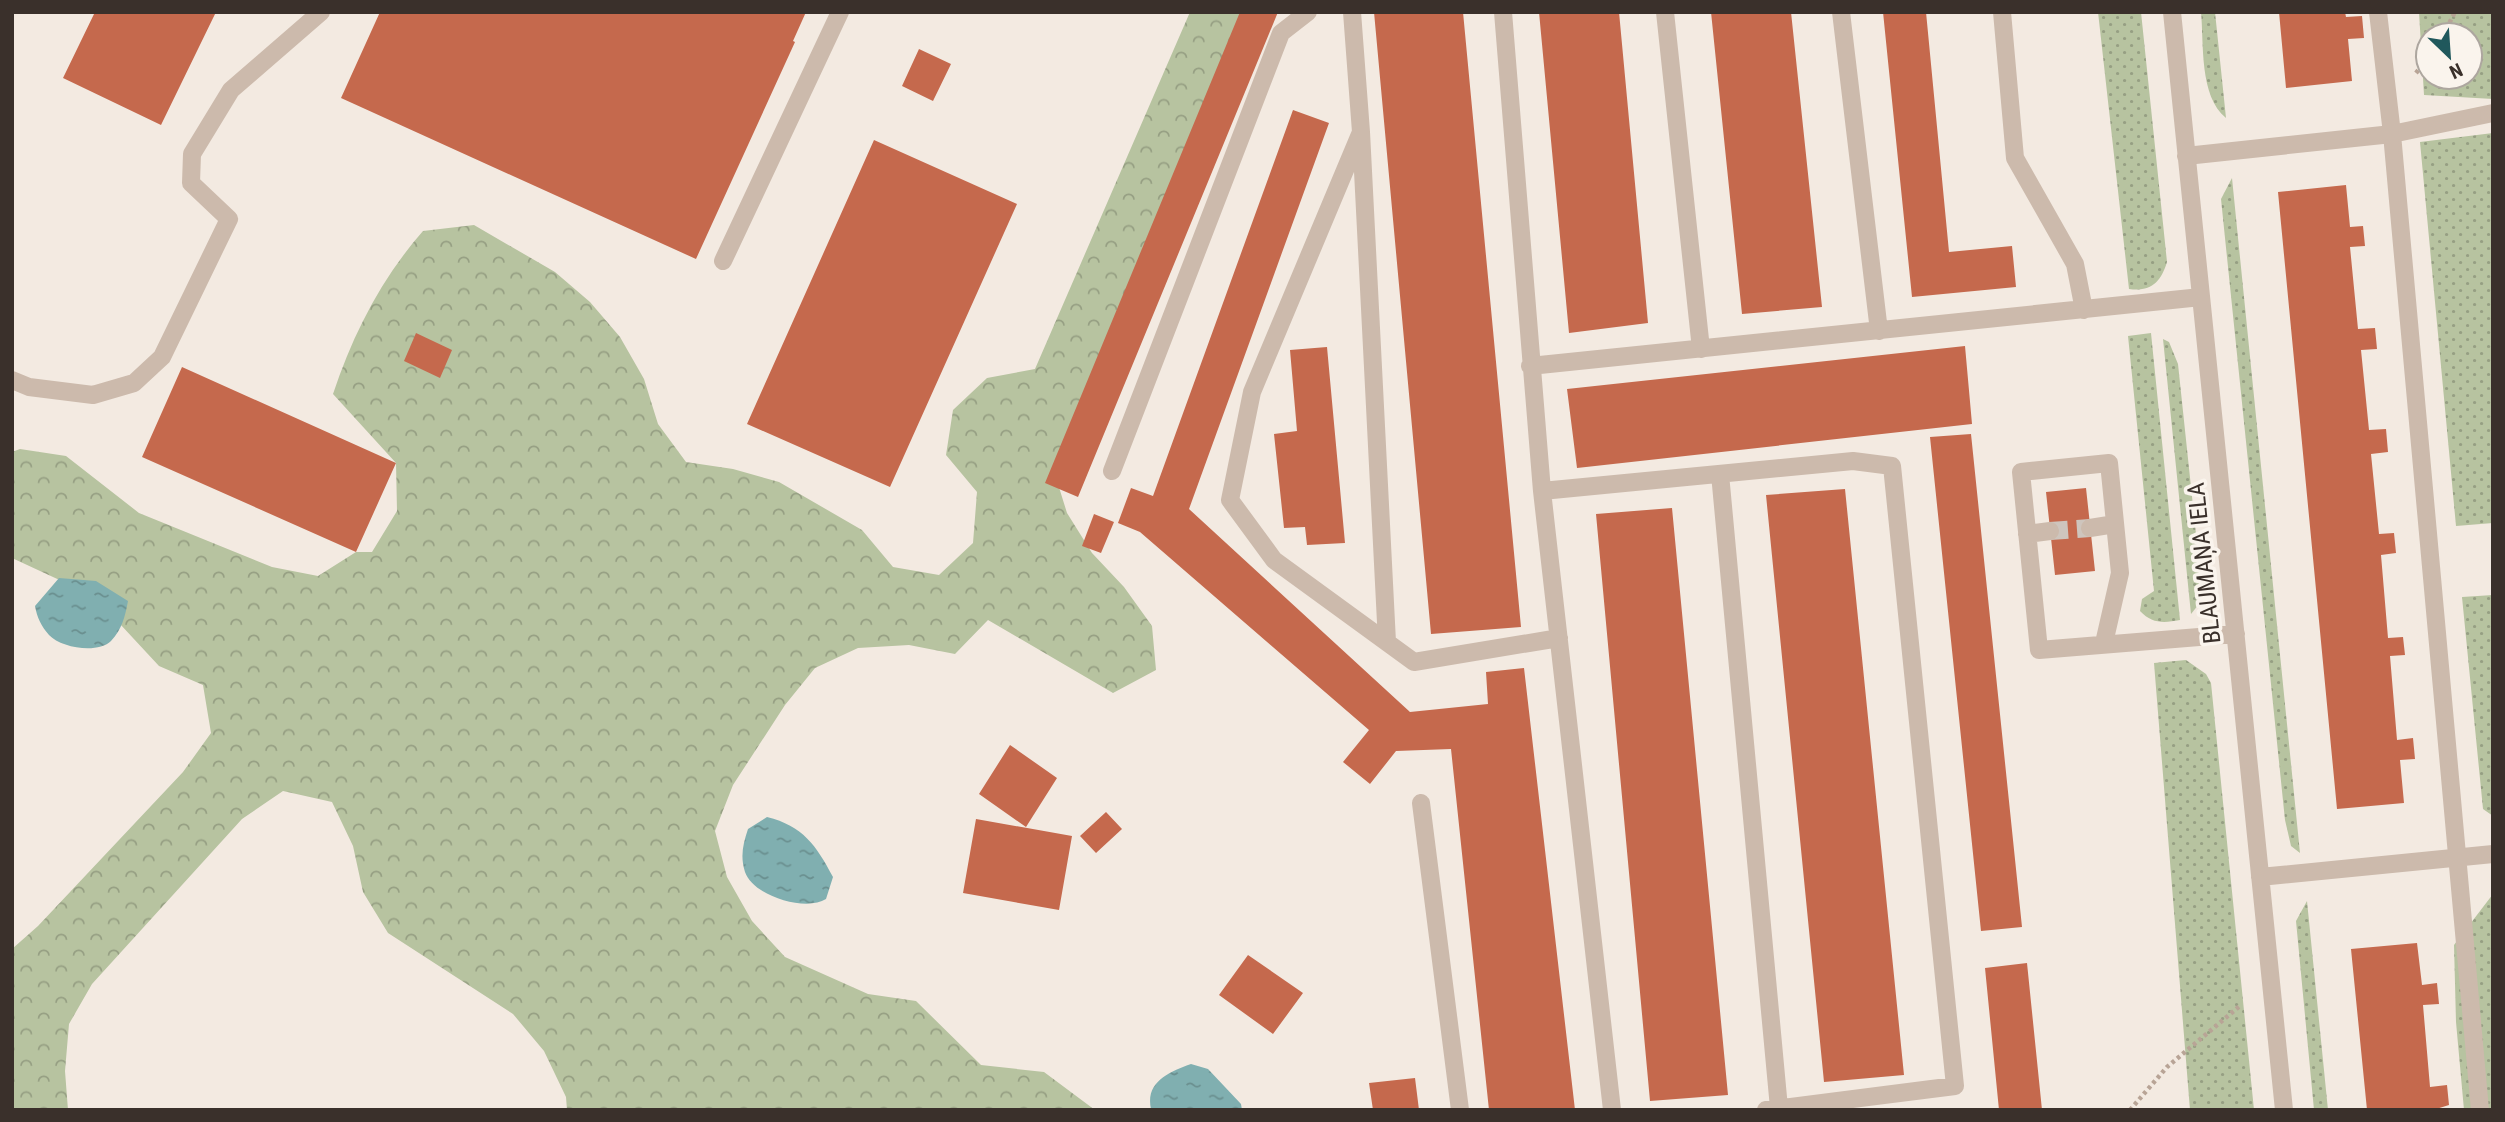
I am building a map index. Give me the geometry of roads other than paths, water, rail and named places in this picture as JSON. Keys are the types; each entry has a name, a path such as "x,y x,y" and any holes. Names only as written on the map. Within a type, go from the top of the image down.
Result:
{"street":[{"path":"12,380 29,387 93,395 134,383 162,357 229,219 191,183 192,154 231,90 321,12"},
{"path":"723,261 840,12"},
{"path":"1112,471 1281,33 1308,12"},
{"path":"1352,12 1361,132 1387,642"},
{"path":"1503,12 1542,491 1612,1110"},
{"path":"1665,12 1701,349"},
{"path":"1841,12 1879,331"},
{"path":"2002,12 2015,158 2075,264 2084,310"},
{"name":"BLAUMAŅA IELA","path":"2172,12 2284,1110"},
{"path":"2378,12 2392,134 2480,1110"},
{"path":"2186,156 2392,134 2493,113"},
{"path":"1361,132 1252,392 1230,500 1274,560 1414,662 1559,638"},
{"path":"1530,366 2201,297"},
{"path":"1542,491 1853,461 1892,466 1955,1086 1772,1109 1720,474"},
{"path":"2104,643 2120,573 2109,463 2021,472 2039,650 2236,634"},
{"path":"2090,527 2115,524"},
{"path":"2027,534 2050,531"},
{"path":"1421,803 1460,1110"},
{"path":"2260,877 2493,853"}],"water":[{"path":"59,578 96,581 128,601 118,632 111,641 98,647 80,648 55,640 46,632 35,606"},
{"path":"767,817 799,832 821,855 833,877 826,899 806,904 781,899 769,895 750,881 743,861 745,840 748,829"},
{"path":"1191,1064 1208,1069 1241,1104 1242,1110 1151,1109 1150,1100 1155,1085 1167,1075"}],"tunnel":[{"path":"2050,531 2090,528"}]}
